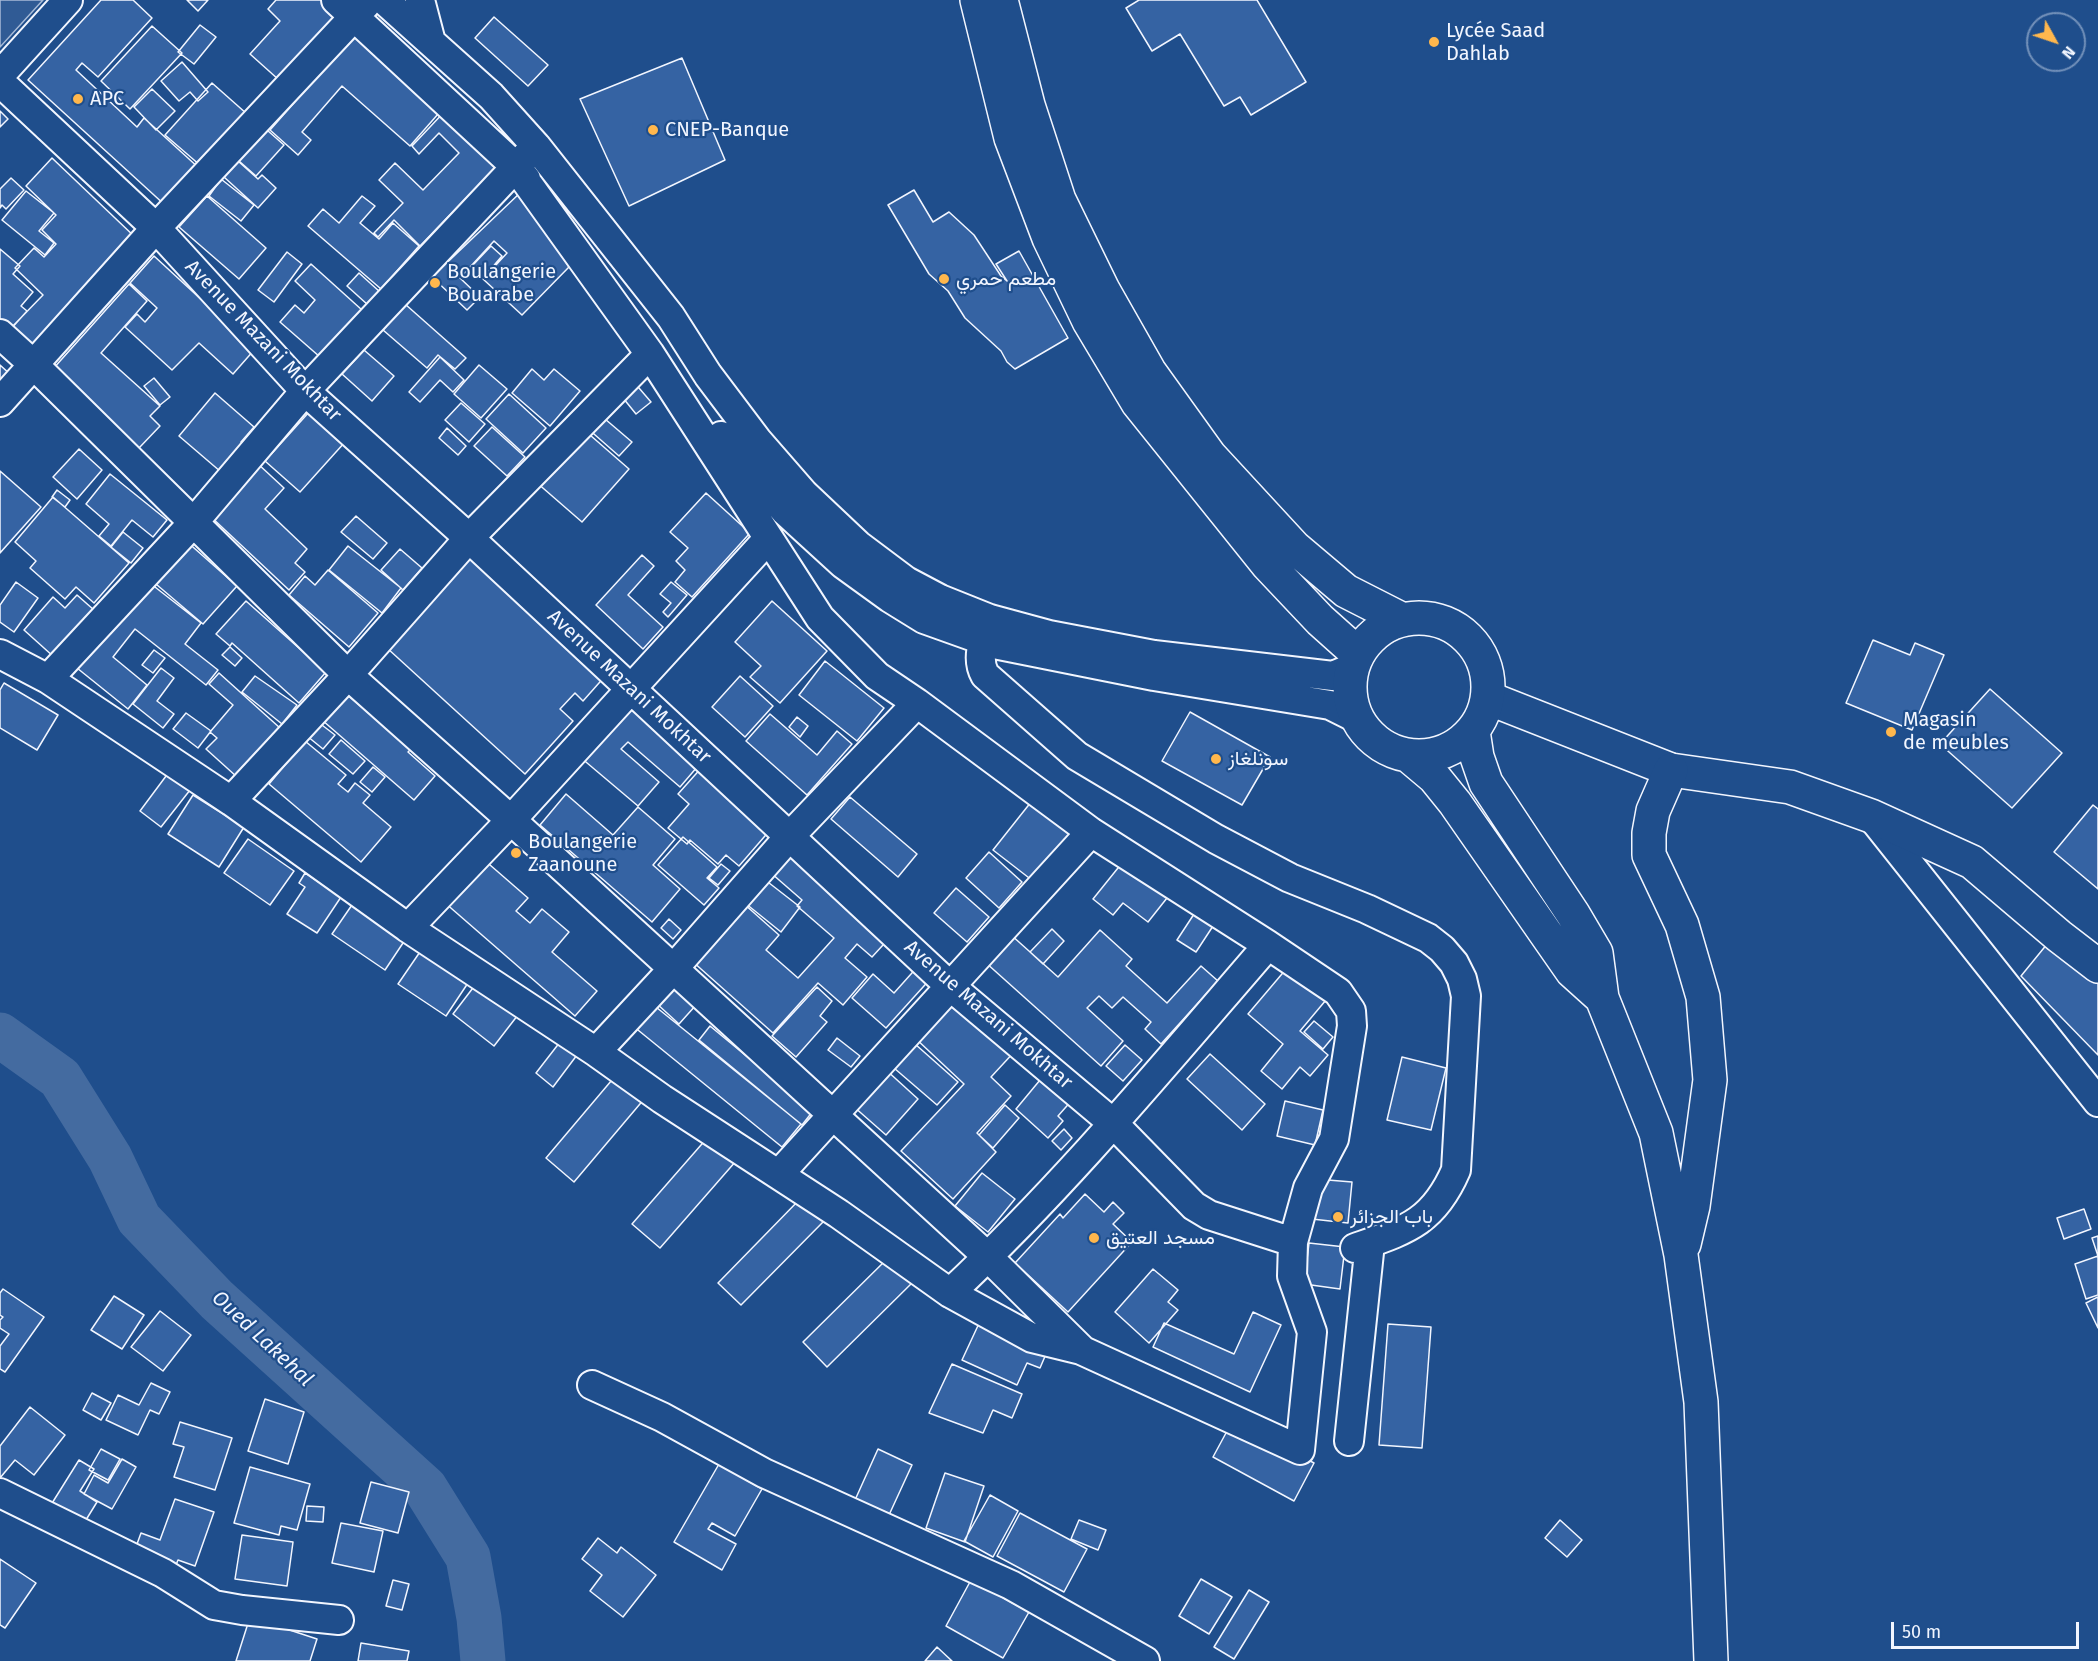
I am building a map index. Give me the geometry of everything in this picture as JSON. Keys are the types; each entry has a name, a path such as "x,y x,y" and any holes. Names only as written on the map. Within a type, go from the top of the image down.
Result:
{"main road":[{"path":"977,0 1011,138 1049,238 1089,321 1138,403 1268,565 1355,661"},
{"path":"1001,0 1028,105 1059,200 1103,290 1149,371 1210,456 1294,547 1346,591 1401,620"},
{"path":"1420,617 1440,620 1458,629 1473,642 1483,659 1489,678 1488,698 1482,716 1473,731 1460,744 1444,752 1427,756 1408,756 1387,749 1369,736 1356,718 1350,693 1355,661 1369,639 1383,627 1401,620 1420,617"},
{"path":"1488,698 1671,770 1790,787 1871,816 1972,862 2098,966"},
{"path":"1473,731 1477,757 1486,783 1573,914 1596,953 1602,998 1656,1132 1681,1255 1701,1401 1711,1661"},
{"path":"1408,756 1434,777 1455,803 1572,971 1602,998"},
{"path":"1671,770 1653,811 1649,833 1649,855 1682,925 1703,997 1710,1080 1693,1206 1681,1255"}],"street":[{"path":"0,75 68,0"},
{"path":"384,0 491,96 536,146 671,317 708,375 757,440 804,494 858,545 906,580 987,630 1154,676 1330,705 1356,718"},
{"path":"420,0 431,42"},
{"path":"0,402 353,6 516,166 590,252 654,349 740,460 785,511 843,564 890,598 924,619 987,630 1048,635 1154,655 1333,676 1355,661"},
{"name":"Avenue Mazani Mokhtar","path":"0,82 156,228 305,390 470,538 950,986 1114,1124 1194,1206 1209,1215 1293,1242"},
{"path":"48,680 193,523 305,390 536,146"},
{"path":"0,654 48,680 231,801 408,927 596,1052 662,1099 839,1214 950,1293 1032,1338 1081,1350 1300,1450 1312,1332 1292,1276 1293,1242 1308,1188 1334,1139 1353,1019 1348,1004 1338,992 1268,945 1091,832 877,676 820,618 650,354 516,166"},
{"path":"0,334 348,675 511,820 834,1115 988,1257 1081,1350"},
{"path":"231,801 348,675 470,538 650,354"},
{"path":"408,927 511,820 768,539"},
{"path":"987,630 980,664 985,675 1077,756 1216,839 1290,878 1367,909 1428,938 1454,963 1462,979 1466,996 1456,1170 1442,1198 1421,1220 1403,1231 1362,1246 1349,1441"},
{"path":"596,1052 674,968 789,837 917,703"},
{"path":"1871,816 2098,1102"},
{"path":"779,1174 1091,832"},
{"path":"950,1293 988,1257 1114,1124 1268,945"},
{"path":"592,1384 662,1417 764,1473 1011,1585 1145,1661"},
{"path":"0,1493 163,1573 214,1605 339,1620"}],"shaded area":[{"path":"0,0 43,0 0,47"}],"building":[{"name":"APC","path":"101,0 133,0 152,18 98,77 82,63 76,70 137,127 144,118 200,169 166,206 28,80"},
{"path":"187,0 208,0 198,11"},
{"path":"276,0 336,0 345,9 279,80 250,54 280,21 268,9"},
{"path":"1139,0 1257,0 1306,82 1251,115 1240,97 1224,106 1180,34 1152,51 1126,8"},
{"path":"494,17 548,65 528,86 475,38"},
{"path":"200,25 216,37 194,64 178,52"},
{"path":"152,26 182,53 130,109 101,81"},
{"path":"359,29 446,105 410,146 342,86 302,132 311,140 298,155 270,130"},
{"name":"CNEP-Banque","path":"682,58 725,160 629,206 580,99"},
{"path":"182,62 208,92 198,101 190,92 179,101 161,81"},
{"path":"212,83 247,114 201,166 165,135"},
{"path":"152,89 175,111 156,130 134,107"},
{"path":"446,110 500,163 420,246 394,220 378,237 374,233 403,203 379,180 395,163 423,190 459,153 439,133 419,154 412,146"},
{"path":"0,111 8,119 0,127"},
{"path":"267,130 284,145 256,176 239,161"},
{"path":"52,158 136,238 31,350 9,330 43,295 15,268 34,248 44,257 56,244 42,230 56,215 26,186"},
{"path":"238,161 258,179 262,175 276,188 258,208 224,177"},
{"path":"11,178 24,190 6,209 2,205 0,208 0,189"},
{"path":"221,179 254,205 241,221 209,196"},
{"path":"914,190 933,222 949,212 974,235 1001,276 1007,281 996,264 1019,251 1068,338 1015,369 1007,362 1001,351 965,318 948,291 929,274 888,205"},
{"path":"26,191 54,213 39,231 54,243 45,255 2,220"},
{"path":"522,191 569,267 522,315 483,279 507,253 494,241 460,278 480,297 467,310 432,277"},
{"path":"207,196 266,248 239,279 179,227"},
{"path":"362,196 375,206 360,223 379,239 393,223 419,246 381,289 308,226 323,209 339,223"},
{"path":"491,246 502,256 484,277 472,266"},
{"path":"0,249 20,266 13,274 33,292 21,306 27,311 10,330 0,321"},
{"path":"287,252 302,264 274,302 258,290"},
{"path":"154,256 255,349 233,374 199,343 172,370 125,327 137,314 145,322 157,308 130,283"},
{"path":"311,264 362,310 320,357 280,322 295,305 304,313 315,300 295,281"},
{"path":"359,273 380,292 368,305 347,286"},
{"path":"129,284 147,301 101,353 160,406 150,416 160,426 139,448 52,370"},
{"path":"405,304 466,358 455,369 438,355 427,368 383,330"},
{"path":"364,350 394,376 372,401 342,374"},
{"path":"440,357 464,380 453,392 440,380 420,402 409,392"},
{"path":"0,365 11,375 0,387"},
{"path":"479,365 507,389 481,418 454,394"},
{"path":"532,369 544,380 554,369 580,391 550,426 512,393"},
{"path":"154,378 170,397 160,405 144,386"},
{"path":"633,381 651,402 636,414 619,393"},
{"path":"215,393 254,427 241,442 244,445 221,472 179,436"},
{"path":"509,394 546,428 523,453 486,419"},
{"path":"319,401 354,432 300,492 265,461"},
{"path":"461,403 485,424 469,442 445,420"},
{"path":"598,413 632,442 619,456 586,427"},
{"path":"492,427 525,457 507,476 474,446"},
{"path":"447,428 466,446 458,455 439,438"},
{"path":"582,428 629,469 582,522 536,482"},
{"path":"79,449 102,470 77,499 53,477"},
{"path":"257,463 284,488 265,509 307,549 295,563 305,572 289,590 209,515"},
{"path":"0,471 41,507 0,553"},
{"path":"110,474 167,520 153,537 132,520 111,546 99,536 109,524 86,504"},
{"path":"57,490 70,500 65,507 52,497"},
{"path":"706,493 750,533 692,597 675,582 685,570 676,561 688,548 670,532"},
{"path":"53,497 129,563 94,603 76,587 65,599 30,568 36,561 15,542"},
{"path":"356,516 387,543 373,559 341,532"},
{"path":"123,532 143,548 131,563 111,547"},
{"path":"185,540 237,586 203,624 150,579"},
{"path":"348,546 401,588 382,613 329,570"},
{"path":"400,549 422,568 403,590 381,570"},
{"path":"474,553 607,674 583,701 575,693 560,709 573,721 525,774 387,648"},
{"path":"642,555 654,566 628,595 663,627 643,649 596,605"},
{"path":"328,570 378,613 349,647 289,595 305,576 315,585"},
{"path":"146,580 201,623 185,644 218,670 206,685 135,629 113,657 147,685 128,709 77,668"},
{"path":"16,582 38,598 14,632 0,622 0,605"},
{"path":"671,582 687,595 668,617 663,612 671,603 660,594"},
{"path":"77,595 94,610 54,657 24,630 53,597 65,608"},
{"path":"246,601 326,672 299,703 232,643 230,646 216,634"},
{"path":"772,601 827,651 780,703 750,677 761,666 735,642"},
{"path":"1873,640 1910,655 1915,643 1944,655 1912,730 1846,703"},
{"path":"230,647 242,658 235,666 222,655"},
{"path":"154,650 165,658 153,673 142,665"},
{"path":"825,661 884,708 857,741 799,695"},
{"path":"161,668 174,678 157,701 174,714 163,728 133,704"},
{"path":"219,673 280,728 237,777 206,749 217,738 210,732 233,705 209,684"},
{"path":"255,676 297,705 282,724 242,692"},
{"path":"740,676 773,706 745,737 712,707"},
{"path":"4,683 58,715 37,750 0,728 0,690"},
{"path":"1990,689 2062,753 2012,808 1940,744"},
{"path":"345,693 411,749 408,752 435,776 414,800 322,720"},
{"path":"632,697 704,759 680,787 628,742 621,749 659,782 638,806 580,757"},
{"name":"سونلغاز","path":"1190,712 1270,757 1242,805 1162,761"},
{"path":"186,713 211,731 198,748 173,729"},
{"path":"770,714 817,755 837,731 852,744 807,795 746,741"},
{"path":"797,717 808,726 800,737 789,727"},
{"path":"318,722 335,735 323,749 307,736"},
{"path":"341,740 365,761 353,774 329,754"},
{"path":"305,741 346,775 338,784 348,792 355,783 370,795 363,803 391,827 361,862 269,784"},
{"path":"703,766 771,829 739,866 726,855 718,864 690,840 687,844 668,828 689,804 678,794"},
{"path":"373,767 385,777 372,792 360,782"},
{"path":"172,768 194,785 161,827 140,811"},
{"path":"566,794 613,835 638,807 675,839 653,865 680,889 652,922 540,825"},
{"path":"193,795 244,827 219,867 168,834"},
{"path":"850,797 917,854 898,877 831,819"},
{"path":"1035,797 1074,828 1033,881 993,850"},
{"path":"2093,805 2098,809 2098,889 2054,852"},
{"path":"683,837 717,867 707,878 719,888 704,905 658,865"},
{"path":"248,839 294,871 270,905 224,873"},
{"path":"795,846 894,933 872,957 857,944 845,958 867,977 843,1005 818,983 773,1033 692,961 743,903 779,935 766,950 798,978 834,938 797,906 802,900 771,873"},
{"path":"989,852 1022,882 999,908 966,878"},
{"path":"482,858 528,898 516,911 530,923 542,909 569,932 552,952 597,991 575,1016 444,902"},
{"path":"1122,863 1167,898 1148,922 1123,903 1113,915 1093,899"},
{"path":"721,864 730,871 718,885 709,878"},
{"path":"305,873 341,897 317,933 287,914 305,887 299,883"},
{"path":"764,879 800,907 781,932 745,903"},
{"path":"956,888 989,917 967,942 934,913"},
{"path":"354,902 407,937 385,970 332,934"},
{"path":"1196,911 1215,923 1196,952 1177,940"},
{"path":"669,919 681,930 673,939 661,928"},
{"path":"1052,929 1064,941 1043,964 1030,952"},
{"path":"1100,930 1132,959 1126,966 1167,1003 1201,966 1218,981 1161,1044 1145,1029 1151,1022 1123,997 1112,1008 1099,996 1087,1008 1123,1041 1101,1066 985,962 1010,934 1058,977"},
{"path":"2052,938 2098,975 2098,1055 2021,976"},
{"path":"424,946 472,977 446,1016 398,984"},
{"path":"920,964 933,976 886,1028 852,998 873,974 894,993"},
{"path":"1287,968 1326,1000 1300,1031 1328,1055 1310,1076 1300,1067 1282,1089 1261,1071 1283,1044 1248,1014"},
{"path":"479,980 521,1011 494,1046 453,1014"},
{"path":"673,984 696,1005 679,1024 656,1003"},
{"path":"817,987 832,1001 820,1016 827,1022 796,1057 772,1036"},
{"path":"955,994 1016,1050 991,1077 1011,1096 977,1133 996,1152 953,1199 901,1151 964,1084 914,1037"},
{"path":"651,1003 801,1124 782,1147 633,1026"},
{"path":"1314,1021 1333,1037 1323,1049 1304,1032"},
{"path":"710,1026 813,1111 802,1125 699,1040"},
{"path":"837,1038 860,1056 851,1067 828,1050"},
{"path":"560,1042 577,1055 553,1087 536,1073"},
{"path":"915,1044 958,1082 937,1105 894,1068"},
{"path":"1125,1045 1142,1060 1123,1081 1106,1066"},
{"path":"1210,1054 1265,1104 1242,1130 1187,1079"},
{"path":"1402,1057 1446,1068 1431,1130 1387,1120"},
{"path":"885,1069 918,1099 886,1135 853,1106"},
{"path":"617,1074 645,1098 574,1182 546,1158"},
{"path":"1045,1074 1073,1099 1058,1116 1063,1121 1048,1138 1016,1109"},
{"path":"1285,1101 1323,1110 1315,1145 1277,1136"},
{"path":"1005,1105 1019,1118 993,1148 979,1135"},
{"path":"1064,1129 1072,1138 1061,1150 1052,1141"},
{"path":"708,1137 736,1161 660,1248 632,1224"},
{"path":"982,1173 1015,1199 988,1232 955,1206"},
{"path":"1316,1179 1352,1182 1348,1223 1312,1219"},
{"path":"1085,1194 1104,1212 1113,1202 1124,1213 1113,1224 1132,1242 1068,1312 1015,1263 1060,1214 1063,1218"},
{"path":"801,1198 824,1221 741,1305 718,1283"},
{"path":"2084,1209 2091,1229 2064,1239 2057,1218"},
{"path":"2098,1236 2098,1256 2092,1238"},
{"path":"1309,1243 1345,1247 1340,1289 1304,1284"},
{"path":"2098,1256 2098,1295 2086,1299 2075,1264"},
{"path":"889,1257 914,1281 827,1367 803,1342"},
{"path":"1153,1269 1178,1290 1168,1302 1178,1310 1149,1343 1115,1312"},
{"path":"3,1289 44,1317 5,1372 0,1369 0,1346 9,1334 0,1328 0,1320 3,1317 0,1315 0,1293"},
{"path":"114,1296 144,1315 122,1349 91,1330"},
{"path":"2098,1297 2098,1328 2086,1303"},
{"path":"160,1311 191,1335 163,1371 131,1347"},
{"path":"1253,1312 1281,1325 1250,1392 1153,1347 1164,1323 1234,1354"},
{"path":"982,1317 1049,1347 1040,1368 1027,1363 1017,1385 962,1360"},
{"path":"1388,1324 1431,1327 1422,1448 1379,1445"},
{"path":"952,1364 1022,1394 1012,1418 993,1410 983,1433 929,1413"},
{"path":"151,1383 170,1392 159,1414 150,1410 138,1435 106,1420 118,1395 139,1405"},
{"path":"92,1393 111,1403 101,1420 83,1410"},
{"path":"265,1399 304,1412 288,1464 248,1451"},
{"path":"30,1407 65,1435 34,1475 15,1460 0,1478 0,1446"},
{"path":"1233,1420 1314,1463 1294,1501 1213,1457"},
{"path":"180,1422 232,1438 215,1490 174,1477 184,1447 173,1444"},
{"path":"101,1449 120,1459 108,1480 89,1470"},
{"path":"878,1449 912,1465 889,1515 855,1500"},
{"path":"122,1459 136,1467 112,1509 84,1494 94,1475 108,1483"},
{"path":"79,1460 94,1469 80,1491 97,1502 81,1528 49,1508"},
{"path":"719,1464 762,1489 735,1536 712,1523 708,1529 736,1544 722,1570 674,1542"},
{"path":"250,1467 310,1484 297,1530 281,1526 279,1535 234,1523"},
{"path":"945,1473 984,1486 965,1542 926,1528"},
{"path":"371,1482 409,1492 398,1533 360,1523"},
{"path":"990,1495 1018,1511 993,1557 964,1541"},
{"path":"175,1499 214,1512 195,1566 178,1560 174,1570 133,1555 141,1533 160,1540"},
{"path":"307,1506 324,1507 323,1522 306,1521"},
{"path":"1020,1513 1087,1549 1064,1592 997,1556"},
{"path":"1079,1520 1106,1530 1098,1550 1071,1539"},
{"path":"1560,1520 1582,1540 1567,1557 1545,1538"},
{"path":"341,1523 383,1531 374,1572 332,1563"},
{"path":"242,1535 293,1542 287,1586 235,1579"},
{"path":"598,1538 617,1553 621,1547 656,1575 623,1617 590,1591 602,1575 582,1559"},
{"path":"0,1559 36,1583 5,1628 0,1625"},
{"path":"1201,1579 1232,1597 1209,1634 1179,1616"},
{"path":"393,1580 409,1584 402,1610 386,1606"},
{"path":"971,1580 1029,1612 1003,1658 946,1626"},
{"path":"1249,1590 1269,1602 1234,1659 1214,1647"},
{"path":"250,1617 317,1639 310,1661 236,1661"},
{"path":"361,1643 409,1651 407,1661 358,1661"},
{"path":"937,1647 952,1661 925,1661"}],"waterway":[{"name":"Oued Lakehal","path":"0,1035 60,1078 110,1158 139,1219 217,1300 425,1488 468,1557 479,1618 483,1661"}],"place":[{"name":"Lycée Saad Dahlab","path":"1434,42"},
{"name":"APC","path":"78,99"},
{"name":"CNEP-Banque","path":"653,130"},
{"name":"مطعم حمري","path":"944,279"},
{"name":"Boulangerie Bouarabe","path":"435,283"},
{"name":"Magasin de meubles","path":"1891,732"},
{"name":"سونلغاز","path":"1216,759"},
{"name":"Boulangerie Zaanoune","path":"516,853"},
{"name":"باب الجزائر","path":"1338,1217"},
{"name":"مسجد العتيق","path":"1094,1238"}]}
